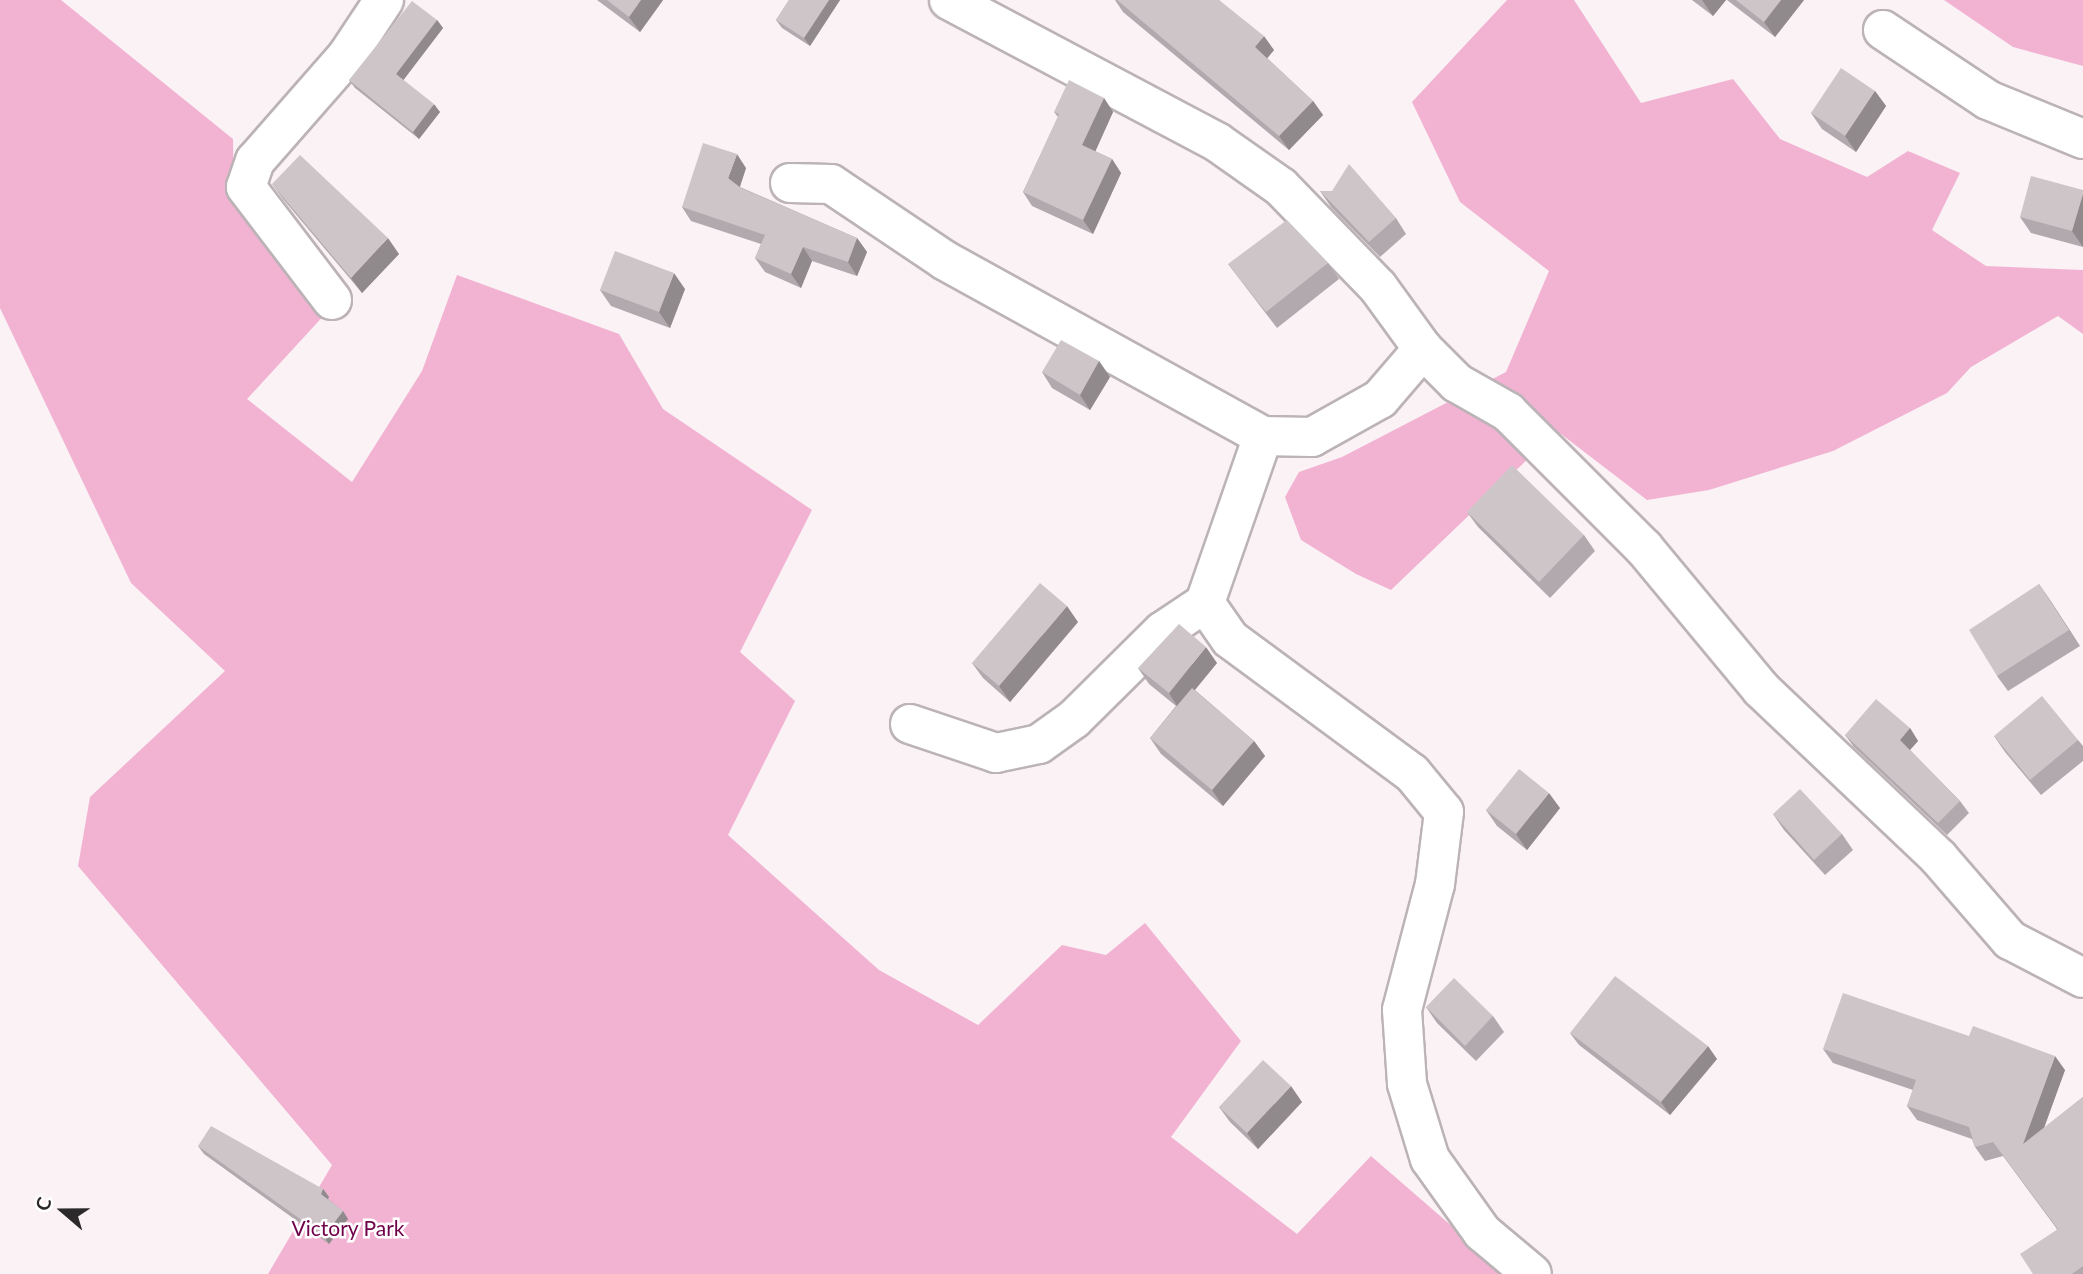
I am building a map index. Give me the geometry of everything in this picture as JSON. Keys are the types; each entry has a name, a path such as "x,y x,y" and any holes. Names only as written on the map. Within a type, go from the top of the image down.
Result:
{"street":[{"path":"332,300 246,187 255,161 347,56 384,0"},
{"path":"949,0 1217,142 1282,187 1378,287 1423,349 1457,383 1508,412 1644,548 1761,689 1938,857 2010,940 2083,978"},
{"path":"1883,30 1988,100 2083,139"},
{"path":"790,183 831,184 944,260 1263,436 1312,437 1380,399 1423,349"},
{"path":"910,724 996,753 1040,744 1074,719 1163,631 1205,603 1263,436"},
{"path":"1205,603 1230,639 1412,773 1444,812 1435,884 1402,1010 1407,1084 1430,1159 1482,1232 1532,1274"}],"green space":[{"name":"Victory Park","path":"0,0 61,0 233,139 234,201 327,312 247,399 352,482 422,371 457,275 619,334 663,409 812,510 740,652 795,701 728,835 879,970 978,1025 1062,945 1106,955 1145,923 1241,1041 1171,1137 1297,1234 1371,1156 1507,1274 268,1274 332,1165 78,866 90,797 225,671 131,583 0,308"},
{"path":"1507,0 1574,0 1641,103 1733,79 1780,139 1867,177 1908,151 1960,173 1932,230 1986,266 2083,270 2083,334 2058,316 1971,367 1947,393 1833,451 1709,490 1647,500 1557,431 1391,590 1356,574 1301,540 1285,497 1299,472 1342,457 1506,372 1549,271 1460,202 1412,102"},
{"path":"1944,0 2083,0 2083,66 2013,47"}],"building":[{"path":"607,0 641,0 629,17"},
{"path":"789,0 829,0 804,38 776,20"},
{"path":"1117,0 1219,0 1264,36 1255,47 1313,101 1279,136"},
{"path":"1736,0 1781,0 1764,22"},
{"path":"412,1 437,20 396,74 434,104 413,132 349,80"},
{"path":"1841,68 1875,91 1845,136 1811,113"},
{"path":"1069,80 1104,98 1082,145 1112,159 1083,220 1023,192 1059,114 1054,112"},
{"path":"703,143 737,154 728,178 741,188 857,238 848,262 803,247 791,274 755,258 765,235 682,207"},
{"path":"300,155 388,238 351,278 272,184"},
{"path":"1349,164 1396,218 1369,242 1320,191 1332,191"},
{"path":"2031,176 2083,190 2072,231 2020,217"},
{"path":"1287,220 1328,263 1266,312 1228,264"},
{"path":"615,251 674,273 659,312 600,290"},
{"path":"1061,340 1099,361 1080,395 1042,372"},
{"path":"1512,465 1584,535 1539,582 1467,512"},
{"path":"1040,583 1067,606 999,686 972,663"},
{"path":"2039,584 2069,630 1997,676 1969,630"},
{"path":"1179,624 1206,647 1169,693 1138,668"},
{"path":"1192,688 1254,741 1212,790 1150,738"},
{"path":"2042,696 2078,740 2030,780 1994,736"},
{"path":"1876,699 1910,728 1900,740 1960,801 1938,823 1845,735"},
{"path":"1519,769 1549,793 1516,834 1486,810"},
{"path":"1800,789 1842,834 1814,860 1773,814"},
{"path":"1615,976 1708,1046 1661,1102 1570,1033"},
{"path":"1454,978 1493,1016 1465,1046 1426,1007"},
{"path":"1843,993 1969,1036 1973,1026 2055,1056 2023,1144 2083,1097 2083,1266 2072,1274 2033,1274 2020,1254 2058,1229 1993,1142 1975,1147 1969,1127 1907,1106 1916,1080 1823,1049"},
{"path":"1263,1060 1291,1086 1247,1133 1219,1107"},
{"path":"211,1126 323,1189 321,1194 343,1211 324,1236 198,1146"}]}
